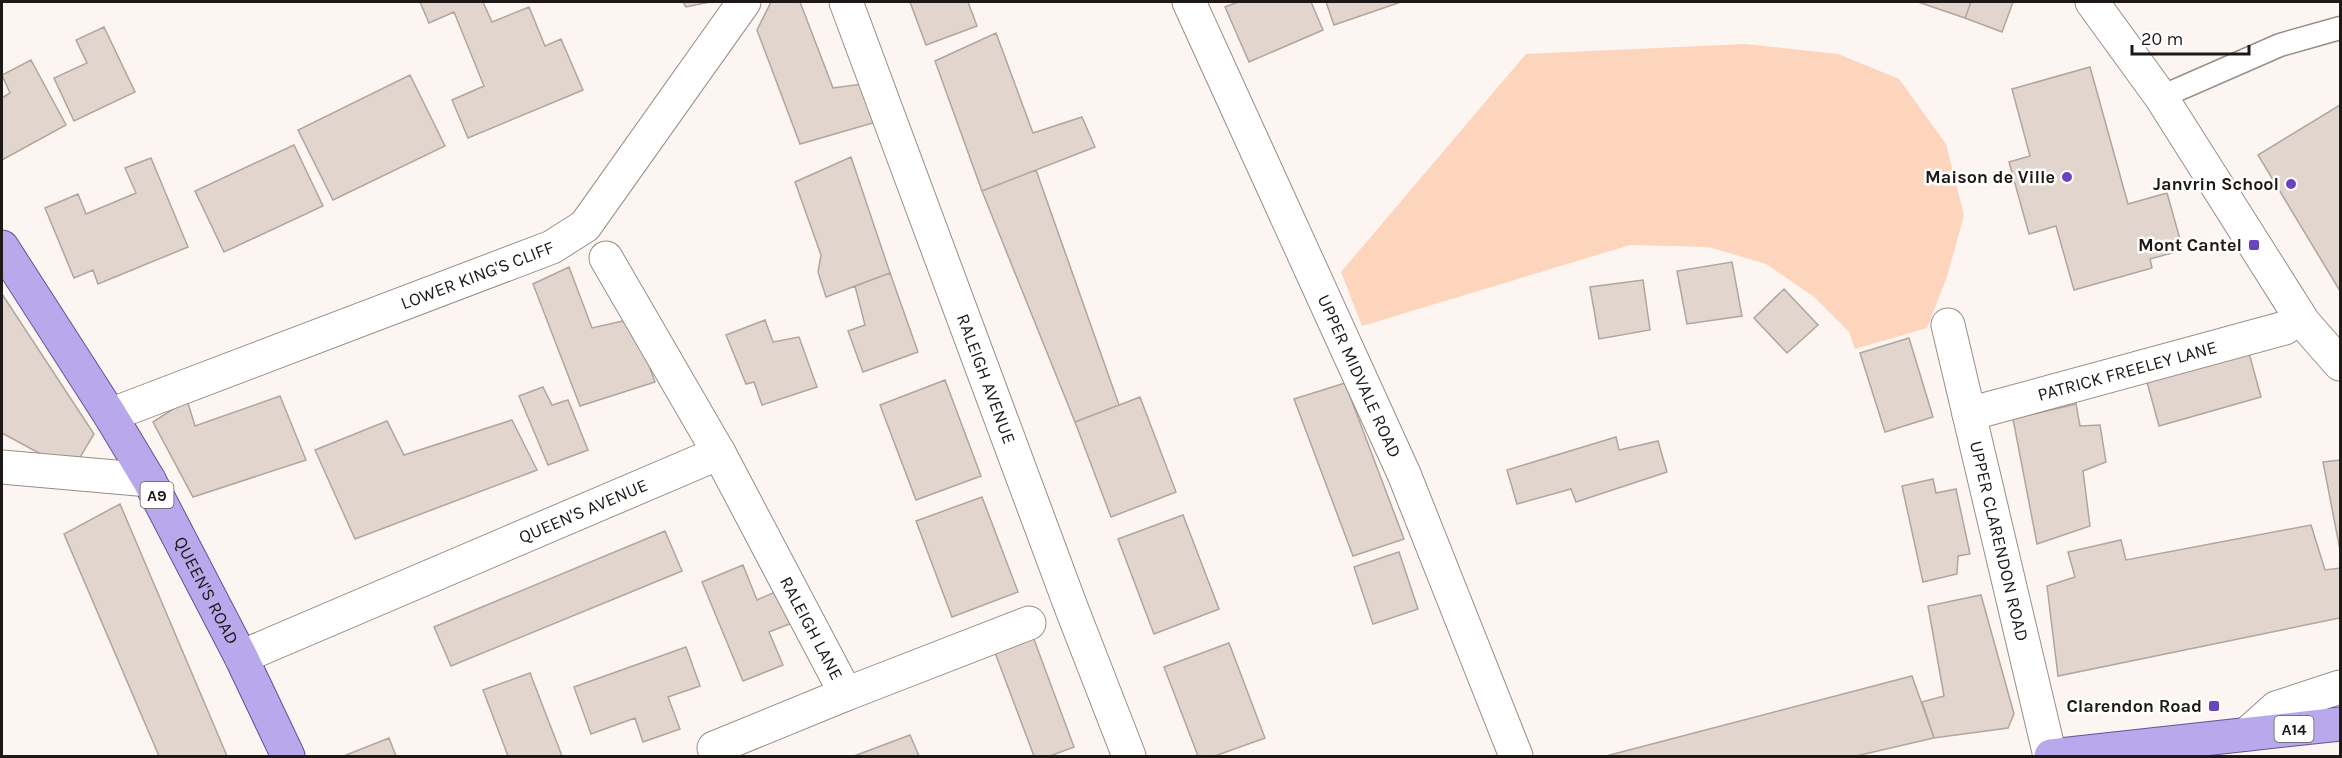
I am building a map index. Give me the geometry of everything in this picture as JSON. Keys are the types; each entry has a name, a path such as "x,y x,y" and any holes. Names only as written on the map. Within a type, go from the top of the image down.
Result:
{"main road":[{"name":"QUEEN'S ROAD","path":"2,247 149,480 241,657 288,756"},
{"name":"A14","path":"2051,756 2340,724"}],"street":[{"name":"LOWER KING'S CLIFF","path":"110,415 552,248 585,226 744,2"},
{"name":"RALEIGH AVENUE","path":"846,2 1071,607 1129,756"},
{"name":"UPPER MIDVALE ROAD","path":"1189,2 1404,474 1516,756"},
{"path":"2092,2 2161,97 2304,323 2340,364"},
{"path":"606,258 719,453"},
{"name":"UPPER CLARENDON ROAD","path":"1948,325 2051,756"},
{"name":"PATRICK FREELEY LANE","path":"1969,414 2286,328"},
{"name":"QUEEN'S AVENUE","path":"241,657 719,453"},
{"name":"RALEIGH LANE","path":"719,453 846,694 1029,623"},
{"path":"2,467 149,480"},
{"path":"2247,734 2276,708 2340,687"},
{"path":"714,748 846,694"}],"lane":[{"path":"2161,97 2280,45 2340,28"}],"shaded area":[{"path":"1745,44 1838,54 1899,79 1946,144 1964,215 1947,277 1927,328 1855,349 1849,332 1813,296 1766,264 1709,247 1630,245 1362,326 1341,272 1526,54"}],"building":[{"path":"420,2 483,2 492,22 529,7 545,46 561,39 583,90 468,138 452,100 484,86 454,12 429,23"},
{"path":"683,2 710,2 686,7"},
{"path":"771,2 800,2 833,88 862,84 876,122 800,144 757,30"},
{"path":"910,2 968,2 977,26 926,45"},
{"path":"1238,2 1311,2 1323,30 1249,62 1225,7"},
{"path":"1326,2 1401,2 1334,25"},
{"path":"1918,2 1971,2 1965,18"},
{"path":"1971,2 2013,2 2002,32 1965,18"},
{"path":"104,27 135,92 74,121 54,78 87,63 76,40"},
{"path":"996,33 1033,133 1082,117 1095,147 982,191 935,61"},
{"path":"31,60 66,125 2,160 2,98 10,93 2,75"},
{"name":"Maison de Ville","path":"2090,67 2128,204 2167,193 2183,250 2150,259 2152,268 2074,290 2056,226 2029,234 2009,162 2030,156 2012,89"},
{"path":"410,75 445,146 333,200 298,130"},
{"path":"2340,105 2340,291 2258,155"},
{"path":"294,145 323,206 224,252 195,191"},
{"path":"851,157 890,273 826,297 818,272 821,255 795,182"},
{"path":"151,158 188,247 98,284 93,270 74,278 45,208 78,194 86,214 136,193 125,168"},
{"path":"1036,170 1119,405 1075,422 982,191"},
{"path":"1732,262 1742,316 1687,324 1677,271"},
{"path":"569,267 592,328 632,319 655,382 580,406 533,284"},
{"path":"890,273 918,352 863,372 848,331 865,325 855,286"},
{"path":"1643,280 1650,330 1599,339 1590,287"},
{"path":"1784,289 1818,325 1787,353 1754,318"},
{"path":"2,294 94,434 79,459 46,457 2,433"},
{"path":"765,320 773,342 799,337 817,387 762,405 754,382 746,384 726,335"},
{"path":"1909,338 1933,417 1885,432 1860,353"},
{"path":"2249,353 2261,397 2159,426 2147,382"},
{"path":"945,380 981,476 916,500 880,405"},
{"path":"1345,383 1404,539 1353,556 1294,399"},
{"path":"543,387 552,405 568,400 588,450 548,465 519,396"},
{"path":"280,396 306,460 193,497 153,422 187,400 195,426"},
{"path":"1140,397 1176,492 1111,517 1075,422"},
{"path":"2076,404 2080,426 2100,425 2106,462 2083,471 2090,526 2037,544 2013,419"},
{"path":"512,420 537,470 355,539 315,450 387,421 404,455"},
{"path":"1616,437 1619,450 1658,441 1667,472 1576,502 1571,489 1517,504 1507,470"},
{"path":"2340,460 2340,550 2323,462"},
{"path":"1933,479 1936,493 1956,489 1970,554 1958,556 1957,574 1923,582 1902,486"},
{"path":"982,497 1018,592 952,617 916,521"},
{"path":"120,504 227,756 159,756 64,534"},
{"path":"1183,515 1219,609 1154,634 1118,539"},
{"path":"2311,525 2325,570 2340,568 2340,618 2058,676 2047,586 2075,577 2068,552 2121,540 2126,560"},
{"path":"665,531 682,571 451,666 434,627"},
{"path":"1399,552 1418,609 1373,624 1354,567"},
{"path":"743,565 757,600 784,588 797,621 769,632 783,665 743,681 702,582"},
{"path":"1981,595 2014,714 2008,728 1934,738 1922,702 1944,696 1928,606"},
{"path":"1032,634 1074,747 1050,756 1034,756 994,650"},
{"path":"1229,643 1265,738 1215,756 1198,756 1164,667"},
{"path":"686,647 700,686 668,697 680,729 643,742 635,718 591,734 574,687"},
{"path":"530,673 562,756 508,756 483,690"},
{"path":"1912,676 1934,738 1856,756 1606,756"},
{"path":"910,735 919,756 854,756"},
{"path":"389,738 396,756 346,755"}],"place":[{"name":"Maison de Ville","path":"2067,177"},
{"name":"Janvrin School","path":"2291,184"},
{"name":"Mont Cantel","path":"2254,245"},
{"name":"Clarendon Road","path":"2214,706"}]}
